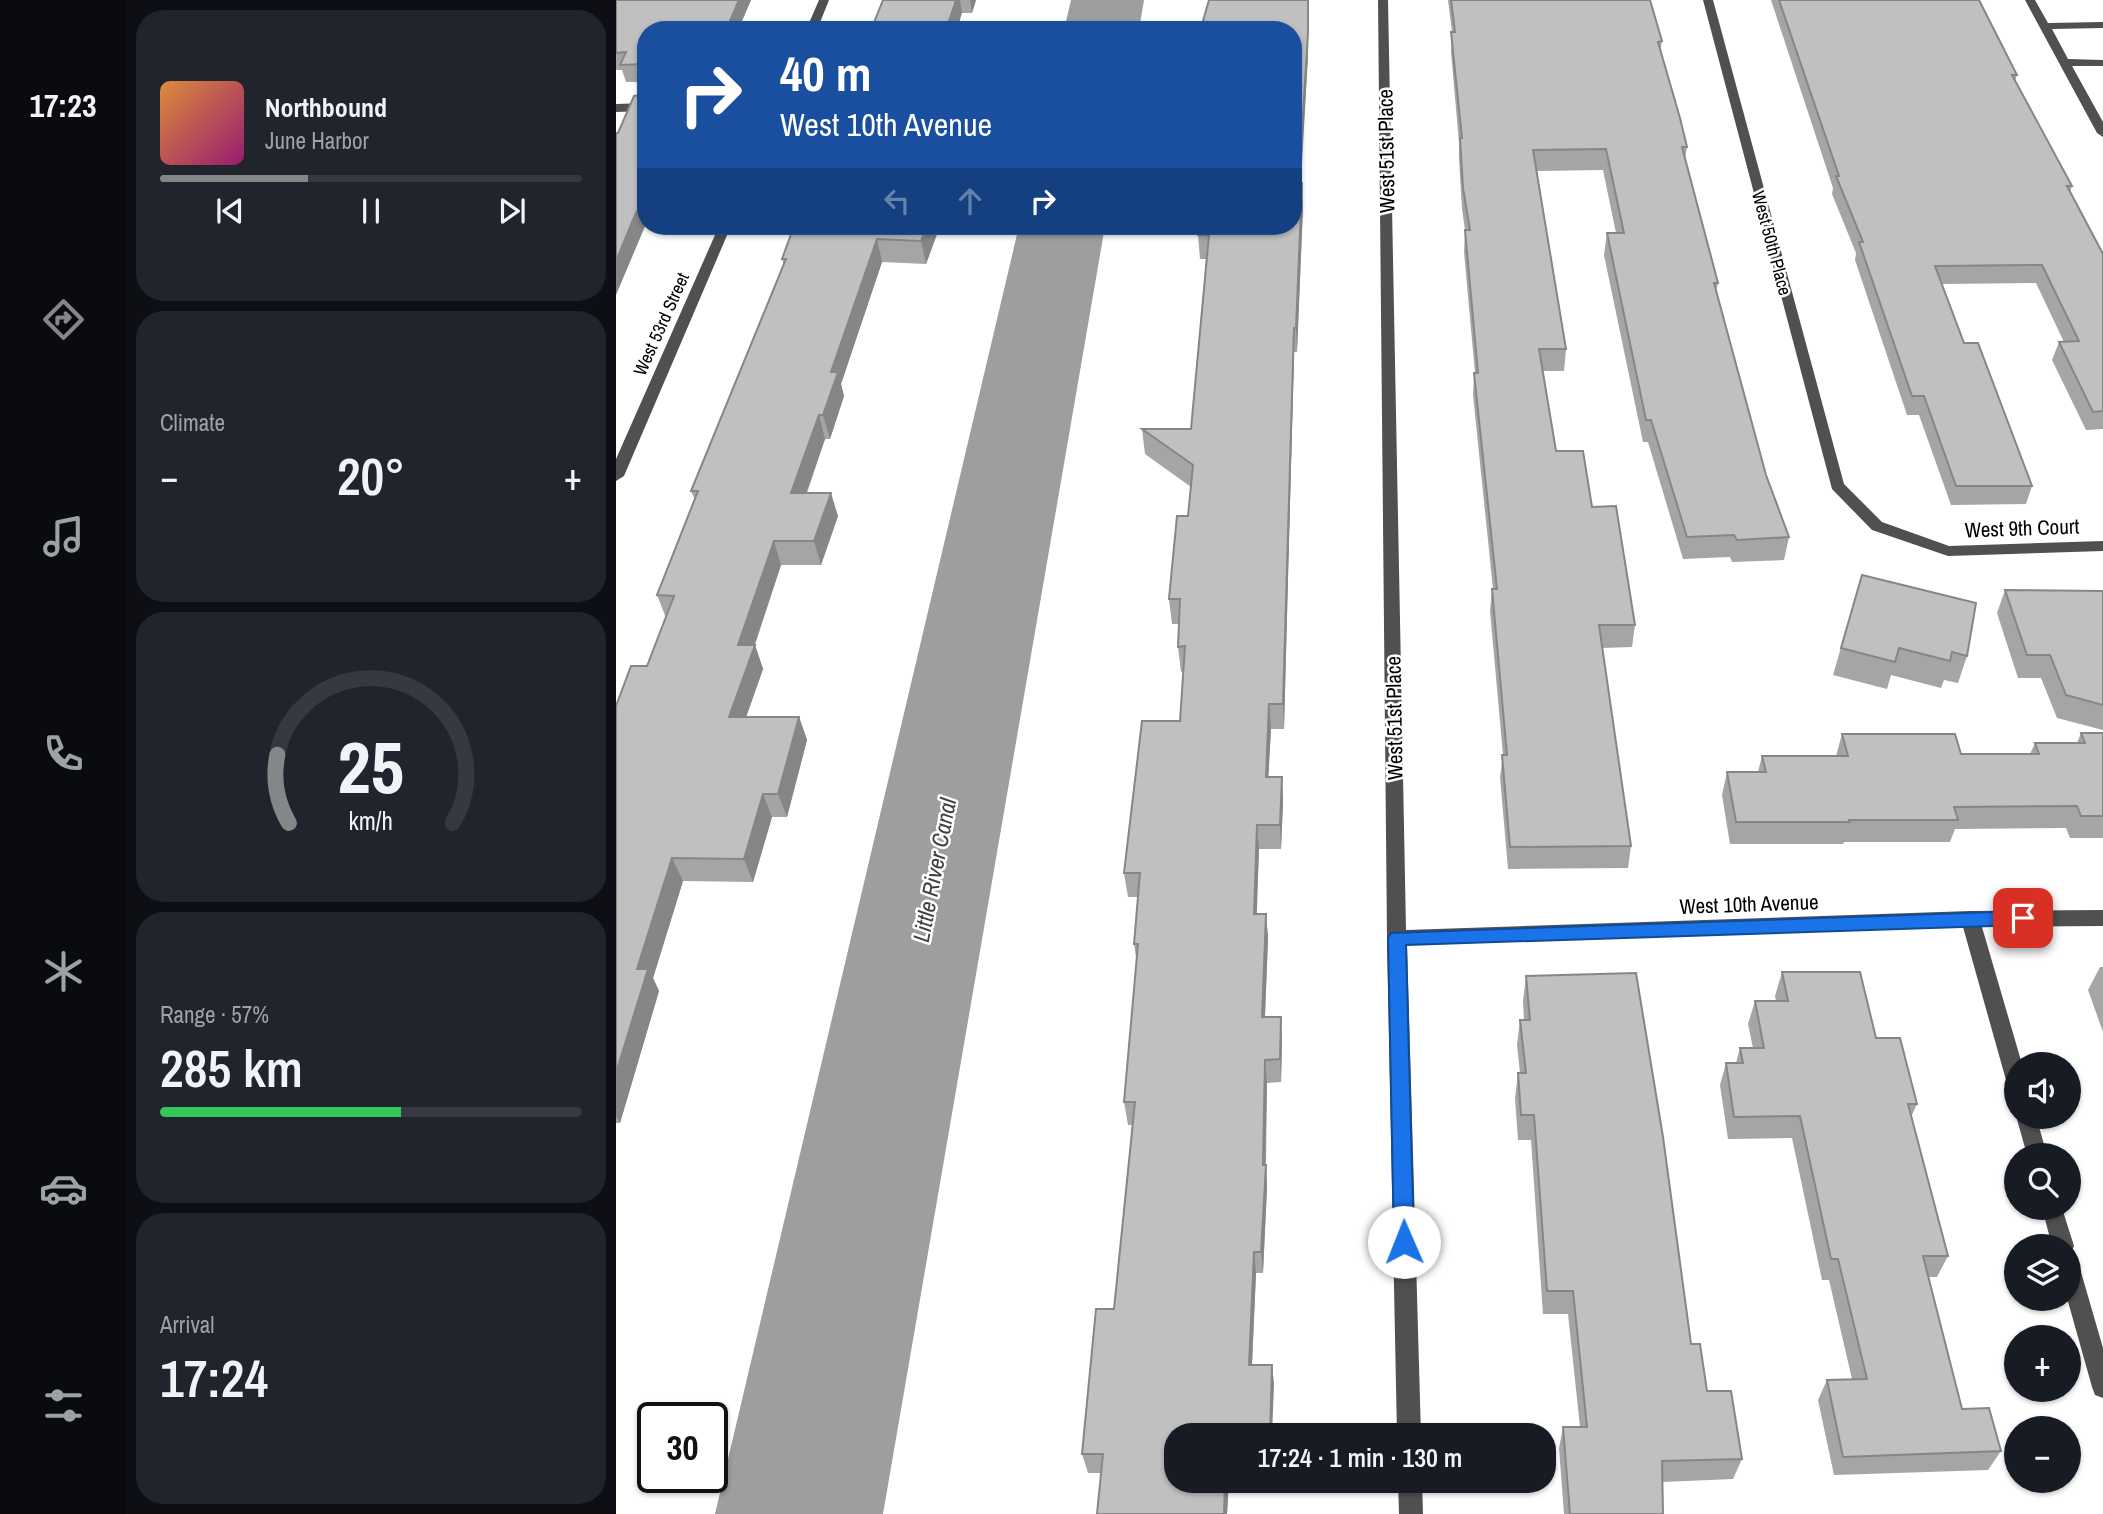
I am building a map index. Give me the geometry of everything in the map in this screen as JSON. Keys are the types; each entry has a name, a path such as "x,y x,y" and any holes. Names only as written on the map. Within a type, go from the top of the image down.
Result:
{"street":[{"path":"815,21 824,0"},
{"name":"West 51st Place","path":"1383,0 1397,938 1409,1423"},
{"name":"West 50th Place","path":"1708,0 1837,486"},
{"path":"2030,0 2103,133"},
{"path":"2044,26 2103,25"},
{"path":"2064,62 2103,62"},
{"path":"2086,102 2103,102"},
{"path":"616,108 637,107"},
{"name":"West 53rd Street","path":"616,476 721,235"},
{"name":"West 9th Court","path":"1837,486 1877,526 1948,551 2103,546"},
{"name":"West 10th Avenue","path":"1397,938 1970,919 2103,918"},
{"path":"1970,919 2008,1052"},
{"path":"2081,1310 2103,1387"},
{"path":"1410,1493 1411,1514"}],"water":[{"path":"1071,0 1144,0 1140,21 1066,21"},
{"name":"Little River Canal","path":"1017,235 1103,235 883,1514 715,1514 720,1493 728,1493 728,1459"}],"building":[{"path":"616,0 739,0 730,21 637,21 637,64 620,65 626,52 616,53"},
{"path":"883,0 956,0 949,21 875,21"},
{"path":"1209,0 1308,0 1302,133 1302,21 1203,21"},
{"path":"1451,0 1650,0 1662,41 1658,42 1687,147 1682,147 1718,283 1714,283 1766,475 1789,537 1737,540 1734,535 1687,537 1651,420 1646,420 1607,233 1624,233 1606,149 1533,150 1566,349 1539,349 1556,451 1583,451 1592,507 1616,506 1635,625 1599,625 1631,846 1510,847 1502,755 1507,755 1492,589 1497,589 1474,373 1478,373 1465,230 1470,230 1463,188 1462,138 1451,32 1455,32"},
{"path":"1779,0 1979,0 2017,75 2012,75 2072,186 2067,186 2103,254 2103,411 2093,412 2059,342 2079,341 2042,265 1935,266 1964,343 1978,343 2032,486 1956,486 1924,396 1912,396 1859,242 1863,242 1836,176 1839,176"},
{"path":"634,96 637,96 637,211 616,261 616,133"},
{"path":"791,235 923,235 921,241 877,239 831,372 838,372 823,415 819,415 791,493 831,493 814,541 774,541 738,645 755,645 729,717 799,717 778,794 763,794 744,859 672,858 637,969 648,969 616,1073 616,706 631,666 647,666 674,596 657,595 698,491 691,491 786,259 782,259"},
{"path":"1209,235 1300,235 1294,328 1283,704 1269,704 1266,777 1282,777 1280,825 1257,825 1254,914 1266,914 1262,1017 1281,1017 1280,1059 1265,1060 1263,1165 1266,1165 1261,1252 1254,1252 1249,1365 1272,1365 1270,1423 1164,1423 1164,1493 1225,1493 1224,1514 1097,1514 1103,1454 1082,1454 1096,1309 1114,1309 1135,1102 1124,1102 1138,944 1134,944 1140,873 1124,873 1142,721 1180,721 1185,646 1178,647 1180,599 1169,599 1177,516 1188,516 1193,465 1142,429 1191,429"},
{"path":"1862,575 1976,603 1967,656 1952,652 1950,661 1899,648 1895,662 1841,648"},
{"path":"2005,590 2103,591 2103,705 2066,695 2050,655 2027,655"},
{"path":"2081,733 2103,733 2103,816 2081,816 2077,806 1954,807 1958,820 1736,822 1727,772 1766,772 1762,756 1848,756 1842,734 1955,734 1961,754 2039,754 2035,743 2085,743"},
{"path":"1782,972 1860,972 1876,1038 1900,1038 1917,1104 1908,1104 1948,1256 1923,1256 1962,1409 1989,1408 2001,1451 1843,1457 1827,1380 1867,1379 1838,1259 1831,1259 1800,1116 1734,1117 1726,1063 1743,1063 1740,1048 1764,1048 1755,1001 1788,1001"},
{"path":"1636,973 1663,1137 1691,1344 1700,1344 1707,1391 1731,1391 1742,1459 1662,1461 1663,1514 1570,1514 1563,1427 1587,1427 1573,1291 1547,1291 1534,1115 1521,1115 1518,1073 1526,1073 1520,1020 1530,1020 1526,976"}],"route":[{"path":"1404,1242 1397,938 2023,918"}]}
